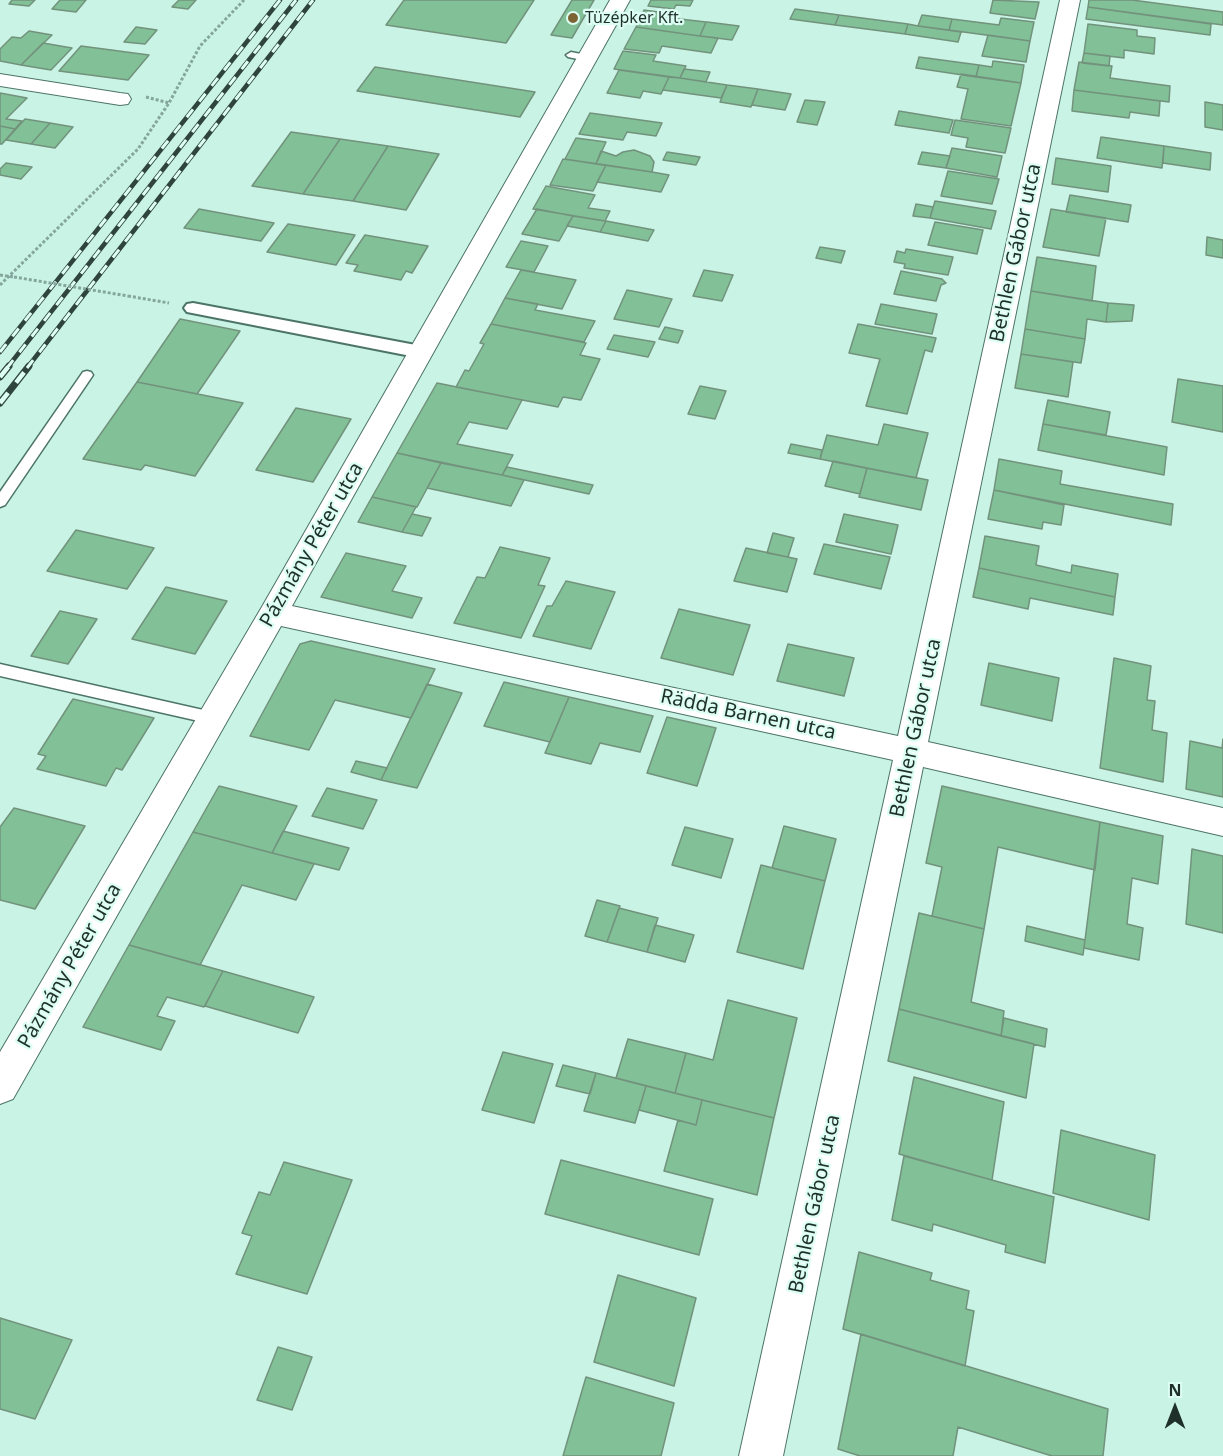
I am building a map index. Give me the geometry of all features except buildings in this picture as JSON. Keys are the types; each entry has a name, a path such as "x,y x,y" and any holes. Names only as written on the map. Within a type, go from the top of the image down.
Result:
{"street":[{"name":"Pázmány Péter utca","path":"0,1087 421,352 579,57 620,0"},
{"name":"Bethlen Gábor utca","path":"761,1456 1070,0"},
{"path":"0,80 120,99"},
{"path":"193,308 421,352"},
{"name":"Rädda Barnen utca","path":"273,613 911,751 1223,822"}],"lane":[{"path":"0,502 87,375"},
{"path":"0,670 212,718"}],"path":[{"path":"0,285 138,149 169,103 200,46 244,0"},
{"path":"0,275 193,308"}],"railway":[{"path":"0,352 280,0"},
{"path":"7,368 296,0"},
{"path":"27,368 313,0"},
{"path":"0,377 9,366"},
{"path":"0,403 29,366"}],"place":[{"name":"Tüzépker Kft.","path":"573,18"}]}
